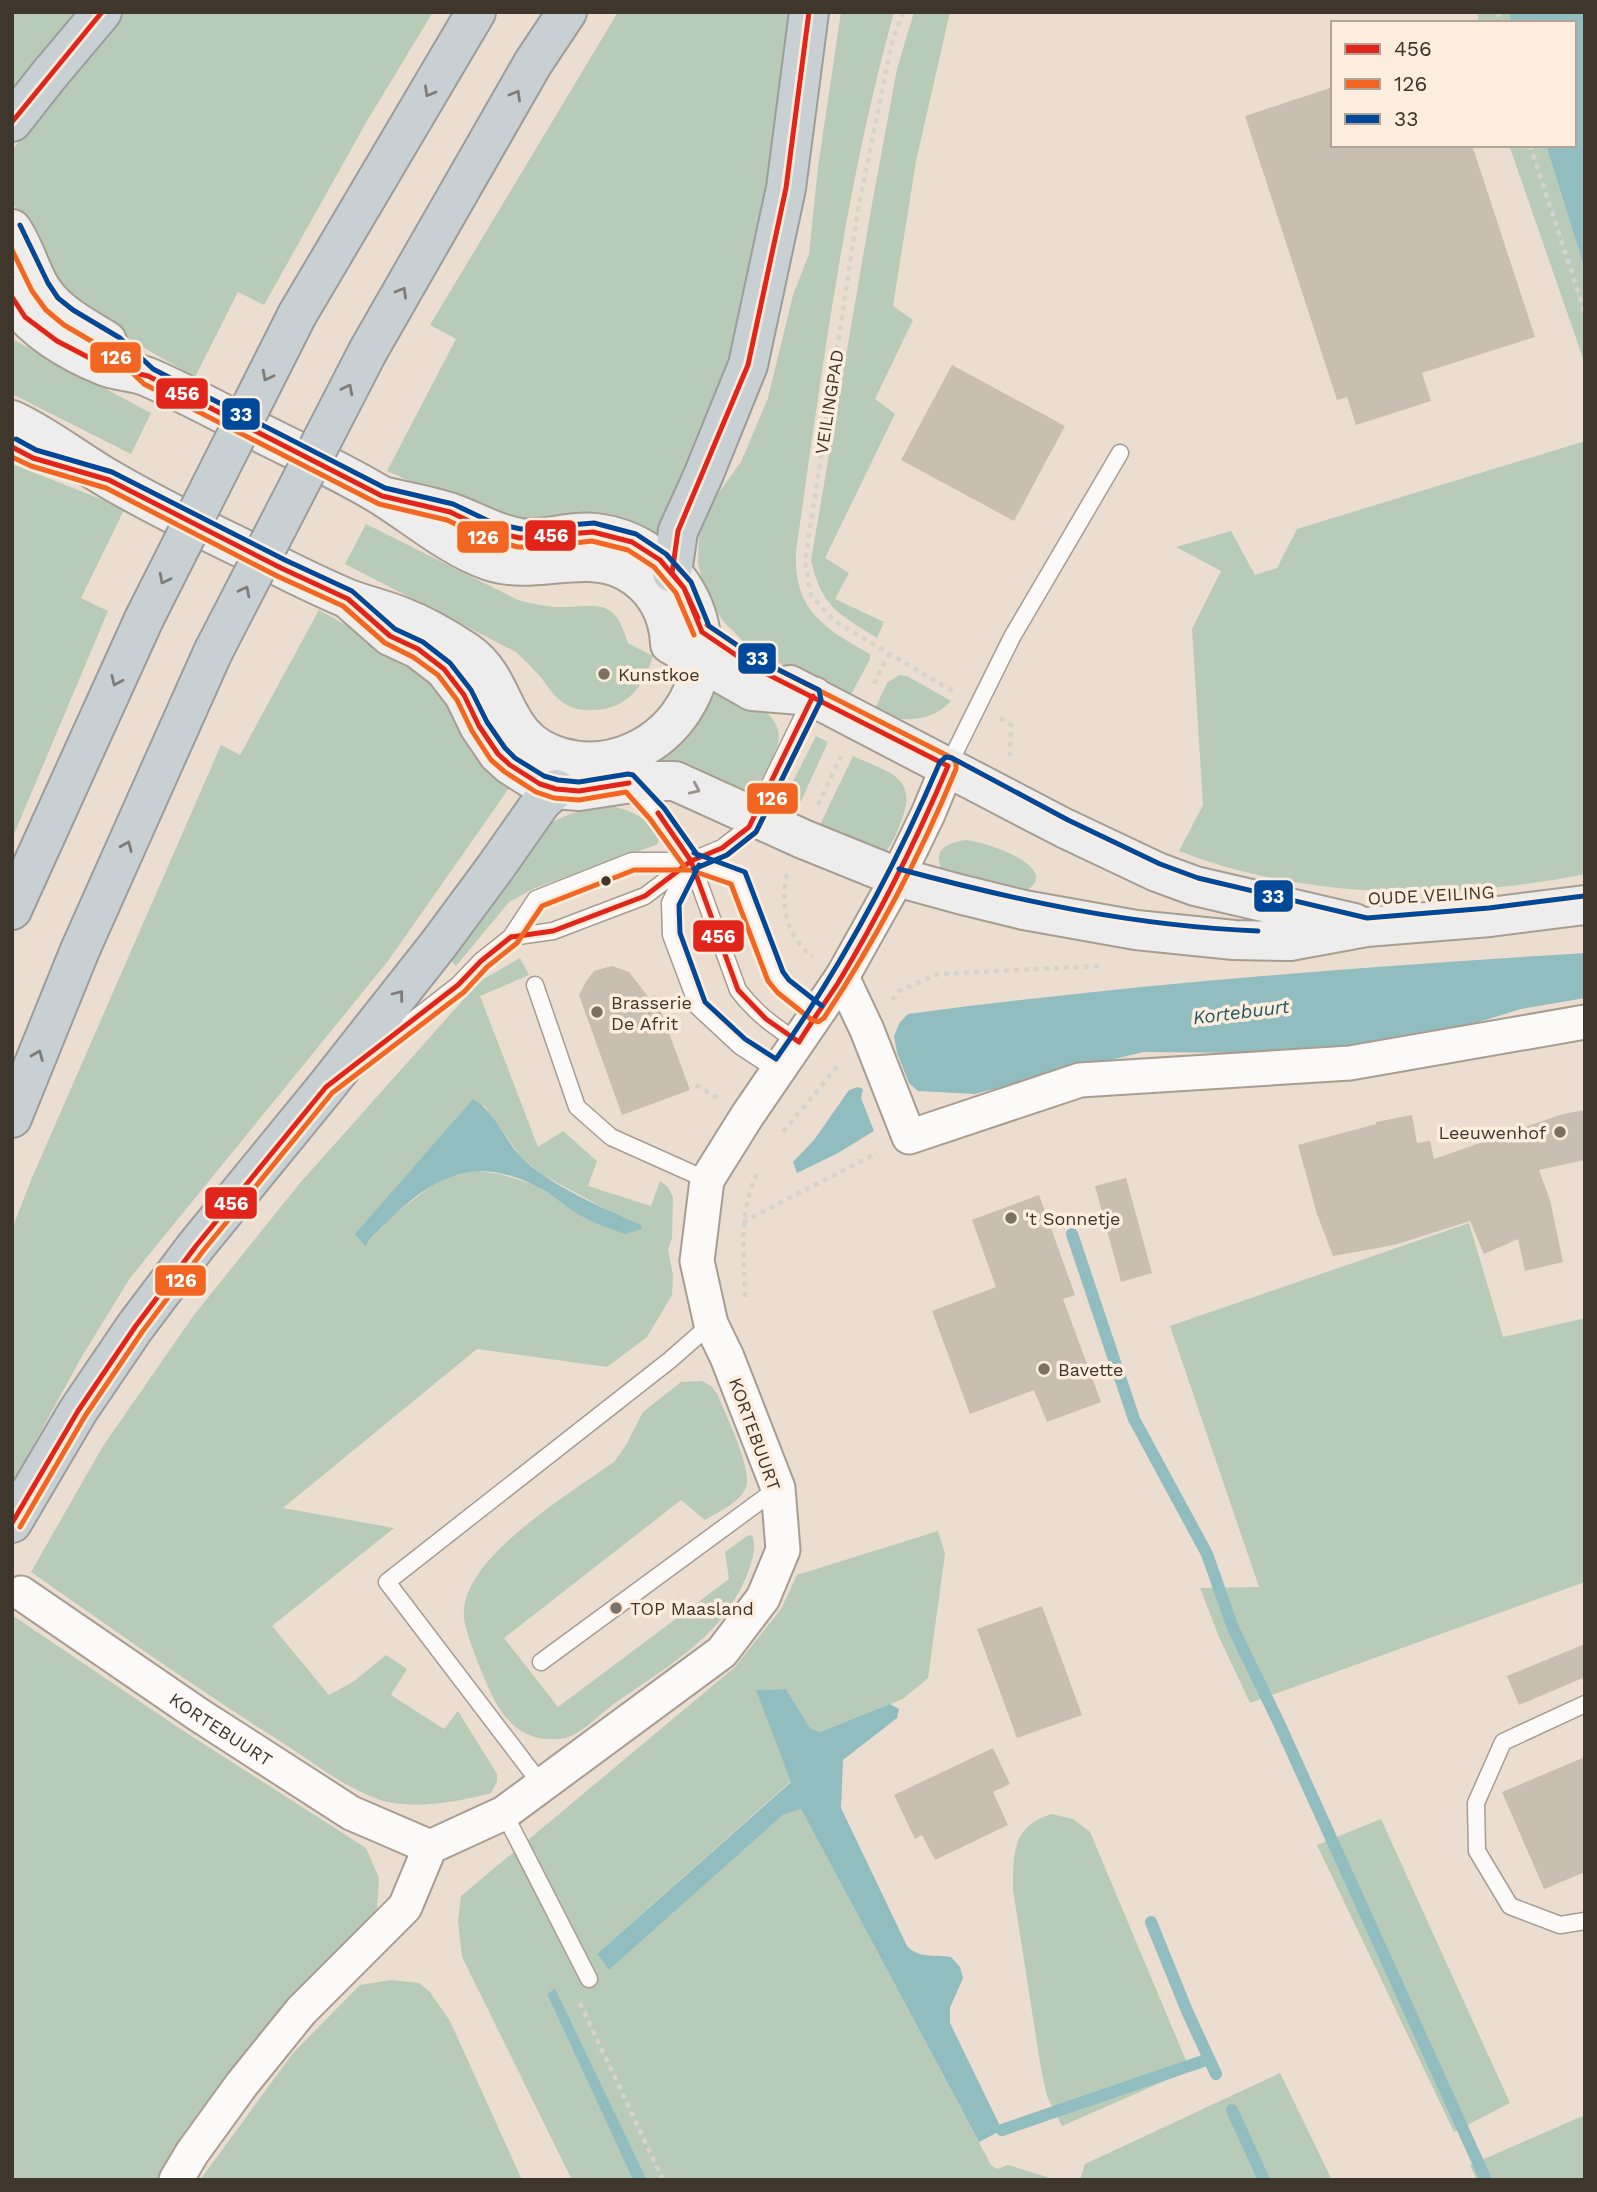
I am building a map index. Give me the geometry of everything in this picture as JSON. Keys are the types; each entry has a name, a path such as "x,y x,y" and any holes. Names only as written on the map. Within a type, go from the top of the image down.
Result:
{"highway":[{"path":"12,122 48,75 103,12"},
{"path":"12,910 144,619 297,315 476,12"},
{"path":"12,1118 80,950 213,652 368,351 533,63 566,12"},
{"path":"673,573 678,531 748,365 786,188 809,12"},
{"path":"12,1522 78,1411 135,1327 196,1246 326,1087 459,916 542,801 548,774"}],"main road":[{"path":"12,229 25,299 52,304 68,317 115,345 148,376 382,496 450,512 490,531 524,552 593,532 632,542 647,550 673,573 684,588 701,647 694,688 671,724 649,744 624,757 609,761 576,761 548,774 510,765 489,743 464,695 464,669 440,635 402,617 348,599 282,568 109,480 44,436 12,420"},
{"path":"12,447 33,458 109,480"},
{"name":"OUDE VEILING","path":"524,552 612,565 625,570 655,595 667,619 670,644 701,647 755,668 1064,828 1157,872 1195,886 1366,927"},
{"name":"OUDE VEILING","path":"548,774 579,791 664,779 676,781 897,877 1024,910 1136,930 1234,940 1290,941 1366,927 1490,917 1585,905"}],"street":[{"name":"KORTEBUURT","path":"21,1593 199,1715 351,1813 430,1847 504,1813 722,1653 762,1598 783,1550 778,1488 727,1357 711,1324 697,1261 707,1180 842,976 897,877 948,766"},
{"path":"842,976 867,1030 909,1137 1080,1080 1350,1063 1585,1022"},
{"path":"176,2180 192,2153 242,2084 301,2011 405,1907 430,1847"}],"lane":[{"path":"948,766 1023,617 1121,453"},
{"path":"511,937 553,931 645,896 691,861 722,848 749,827 813,696"},
{"path":"629,783 657,813 691,861 738,990 751,1008 776,1029 799,1042"},
{"path":"691,861 670,903 671,934 698,1007 740,1046 778,1071"},
{"path":"326,1087 458,985 481,961 511,937 536,899 632,862 691,861 738,877 775,976 817,1013"},
{"path":"536,985 577,1107 611,1137 707,1180"},
{"path":"541,1784 387,1582 670,1360 711,1324"},
{"path":"541,1662 778,1488"},
{"path":"1585,1704 1503,1742 1476,1803 1477,1852 1510,1906 1560,1925 1585,1921"},
{"path":"504,1813 589,1979"}],"path":[{"name":"VEILINGPAD","path":"903,12 892,42 858,210 805,562 811,595 834,621 978,705"},
{"path":"1531,147 1585,313"},
{"path":"978,705 1011,725 1010,758"},
{"path":"780,1136 867,1030"},
{"path":"763,1165 747,1195 743,1222 909,1137"},
{"path":"576,1954 573,1989 663,2180"}],"green space":[{"path":"12,12 84,12 12,99"},
{"path":"121,12 433,12 367,121 264,305 238,292 195,377 92,318 55,279 32,229 12,203 12,151 59,84"},
{"path":"618,12 796,12 745,320 659,538 517,520 483,513 387,471 456,339 430,325"},
{"path":"841,12 894,12 848,212 796,551 796,571 806,603 826,626 870,654 870,659 847,702 749,647 723,621 705,593 698,563 699,535 707,509 741,462 768,398 793,295 809,254 818,167"},
{"path":"914,12 950,12 916,161 893,306 913,320 875,399 895,414 825,558 849,573 835,599 884,622 877,638 842,615 826,599 811,560 897,69"},
{"path":"1477,12 1509,12 1511,21 1479,21"},
{"path":"1510,147 1547,147 1585,270 1585,364"},
{"path":"12,339 151,413 131,454 12,394"},
{"path":"1585,441 1585,874 1483,889 1380,891 1277,879 1227,867 1179,851 1203,805 1192,629 1221,571 1176,547 1231,531 1255,575 1277,568 1297,529"},
{"path":"12,464 124,510 81,598 108,611 12,839"},
{"path":"366,524 518,600 548,606 591,606 607,609 618,620 628,643 653,656 639,687 624,701 604,709 588,710 568,706 554,695 516,652 345,564"},
{"path":"319,610 428,671 514,781 388,961 130,1278 81,1358 12,1484 12,1229 221,745 240,755"},
{"path":"899,675 907,676 951,701 934,714 914,719 872,715 887,683"},
{"path":"711,683 745,698 766,712 778,731 776,749 749,802 650,763"},
{"path":"816,736 828,742 792,821 776,815"},
{"path":"853,756 879,767 904,786 905,808 894,838 887,850 879,856 816,833"},
{"path":"611,806 627,810 645,821 660,839 656,845 535,888 509,902 456,966 444,955 542,828 575,812"},
{"path":"965,840 988,845 1017,857 1035,873 1035,882 1026,891 942,870 939,857 943,849 952,843"},
{"path":"520,958 529,975 480,996 538,1147 563,1131 597,1161 588,1186 651,1206 660,1181 668,1187 673,1197 672,1238 668,1249 673,1276 672,1295 647,1337 607,1367 477,1349 283,1508 394,1528 272,1626 329,1695 353,1682 386,1655 407,1669 391,1695 444,1729 458,1711 497,1774 497,1782 491,1793 421,1805 392,1803 354,1789 330,1774 187,1680 31,1572 103,1446 194,1315 300,1183 480,981","holes":["484,1105 521,1157 541,1174 641,1228 585,1218 535,1185 500,1174 470,1170 439,1180 395,1214 368,1241"]},
{"path":"1469,1223 1503,1337 1585,1318 1585,1582 1250,1703 1219,1637 1200,1588 1259,1587 1170,1326"},
{"path":"702,1381 711,1386 718,1395 743,1457 747,1482 742,1495 705,1520 681,1500 504,1638 558,1707 729,1579 725,1552 752,1535 753,1556 744,1582 723,1617 705,1637 579,1731 560,1739 531,1736 514,1726 500,1710 490,1691 465,1623 468,1594 480,1572 522,1528 615,1461 643,1412 681,1382"},
{"path":"938,1531 945,1554 928,1678 903,1699 820,1732 810,1728 786,1689 757,1690 791,1781 597,1954 609,1970 783,1815 801,1809 991,2165 997,2169 1008,2165 1057,2180 647,2180 555,1988 547,1994 633,2180 572,2180 462,1957 458,1921 461,1896 735,1667 781,1609 797,1575"},
{"path":"12,1615 179,1728 366,1848 379,1878 377,1909 253,2043 158,2180 12,2180"},
{"path":"1052,1814 1073,1819 1090,1832 1190,2070 1062,2126 1047,2096 1041,2069 1013,1890 1013,1864 1022,1834 1039,1819"},
{"path":"1381,1819 1510,2103 1454,2132 1317,1845"},
{"path":"391,1980 419,1983 430,1992 450,2021 522,2180 200,2180 293,2053 360,1985"},
{"path":"1280,2073 1332,2180 1080,2180 1085,2164"},
{"path":"1585,2115 1585,2180 1477,2180 1470,2165"}],"water":[{"path":"1509,12 1585,12 1585,270 1547,147 1576,147 1576,21 1511,21"},
{"name":"Kortebuurt","path":"1585,953 1585,998 1521,1009 1423,1039 1286,1053 1143,1052 975,1094 918,1091 909,1083 897,1053 894,1036 900,1022 908,1014 992,1003 1246,978"},
{"path":"858,1087 863,1089 861,1098 874,1131 797,1173 793,1162 814,1140 849,1090"},
{"path":"473,1099 488,1111 516,1151 533,1168 578,1196 641,1225 642,1229 625,1234 605,1227 579,1214 536,1186 509,1175 485,1171 463,1173 424,1191 387,1222 368,1241 366,1247 355,1234"},
{"path":"786,1689 810,1728 820,1732 890,1704 899,1709 897,1718 843,1760 841,1808 907,1946 917,1953 951,1957 960,1967 963,1978 950,2008 950,2023 1002,2130 979,2142 801,1809 783,1815 609,1970 597,1954 791,1782 756,1690"},
{"path":"555,1988 647,2180 633,2180 547,1994"}],"building":[{"path":"1331,88 1331,147 1473,147 1535,337 1422,373 1431,401 1356,425 1347,397 1337,400 1245,116"},
{"path":"952,365 1065,426 1014,521 901,460"},
{"path":"612,966 629,972 649,998 655,995 690,1090 622,1115 579,995 594,971"},
{"path":"1585,1110 1585,1160 1539,1170 1550,1200 1563,1262 1525,1271 1518,1239 1484,1254 1470,1221 1394,1245 1333,1256 1317,1214 1298,1145 1376,1122 1412,1115 1417,1143 1430,1141 1434,1159 1563,1114"},
{"path":"1126,1178 1152,1273 1121,1282 1095,1186"},
{"path":"1039,1195 1075,1295 1063,1299 1101,1402 1047,1422 1034,1390 970,1414 932,1311 996,1287 972,1220"},
{"path":"1042,1606 1082,1715 1017,1738 977,1629"},
{"path":"1585,1644 1585,1677 1519,1705 1507,1676"},
{"path":"993,1748 1010,1784 993,1792 1008,1825 935,1860 922,1835 915,1839 894,1795"},
{"path":"1585,1757 1585,1872 1544,1889 1502,1792"}],"waterway":[{"path":"1072,1234 1134,1419 1207,1554 1233,1628 1278,1721 1486,2180"},
{"path":"1151,1922 1216,2074"},
{"path":"1002,2130 1209,2059"},
{"path":"1232,2110 1264,2180"}],"transit line":[{"name":"456","path":"12,122 102,12"},
{"name":"456","path":"698,618 684,588 672,573 678,531 748,365 786,188 809,12"},
{"name":"33","path":"20,225 58,298 120,338 153,369 385,488 453,504 493,523 521,529 594,523 636,534 666,554 691,582 709,626 759,660 819,690 821,700 756,832 727,855 694,869"},
{"name":"126","path":"12,250 32,291 46,310 64,325 110,352 144,384 379,504 447,520 487,539 518,547 592,541 628,550 654,567 676,593 694,635"},
{"name":"456","path":"12,297 25,317 57,341 105,366 148,376 382,496 450,512 490,531 520,538 593,532 632,542 660,560 684,588 702,632"},
{"name":"33","path":"16,439 36,450 112,472 352,591 395,629 423,642 450,663 471,690 487,722 515,758 544,776 558,780 579,782 633,775 664,808 698,856"},
{"name":"456","path":"12,447 33,458 109,480 281,568 348,599 390,636 418,649 444,669 464,695 479,726 498,754 540,784 579,791 629,783"},
{"name":"126","path":"12,457 31,466 106,488 277,576 343,606 385,643 413,657 438,675 457,700 472,731 491,760 505,772 536,792 554,798 579,800 626,792 650,819 684,866"},
{"name":"126","path":"20,1527 85,1416 142,1332 203,1251 332,1093 464,992 487,967 517,943 542,906 634,870 690,870 731,884 768,981 778,993 812,1020 818,1022 824,1018 896,897 942,801 956,763 952,758 759,660 707,625"},
{"name":"456","path":"702,632 755,668 948,766"},
{"name":"456","path":"511,937 553,931 645,896 691,861 722,848 749,827 813,696"},
{"name":"126","path":"694,869 727,855 756,832 821,700"},
{"name":"33","path":"699,865 679,905 680,933 705,1002 745,1039 776,1059 823,988 866,915 905,840 940,762 946,757 1160,864 1198,878 1367,918 1489,908 1584,896"},
{"name":"456","path":"799,1042 838,983 883,904 948,766"},
{"name":"456","path":"658,813 691,861 738,990 766,1019 799,1042"},
{"name":"33","path":"694,853 745,872 783,972 822,1006"},
{"name":"33","path":"899,869 1032,901 1122,918 1258,931"},
{"name":"456","path":"12,1523 78,1411 135,1327 196,1246 326,1087 458,985 481,961 511,937"}],"place":[{"name":"Kunstkoe","path":"604,674"},
{"name":"Brasserie De Afrit","path":"597,1012"},
{"name":"Leeuwenhof","path":"1560,1132"},
{"name":"'t Sonnetje","path":"1011,1218"},
{"name":"Bavette","path":"1044,1369"},
{"name":"TOP Maasland","path":"616,1608"}]}
